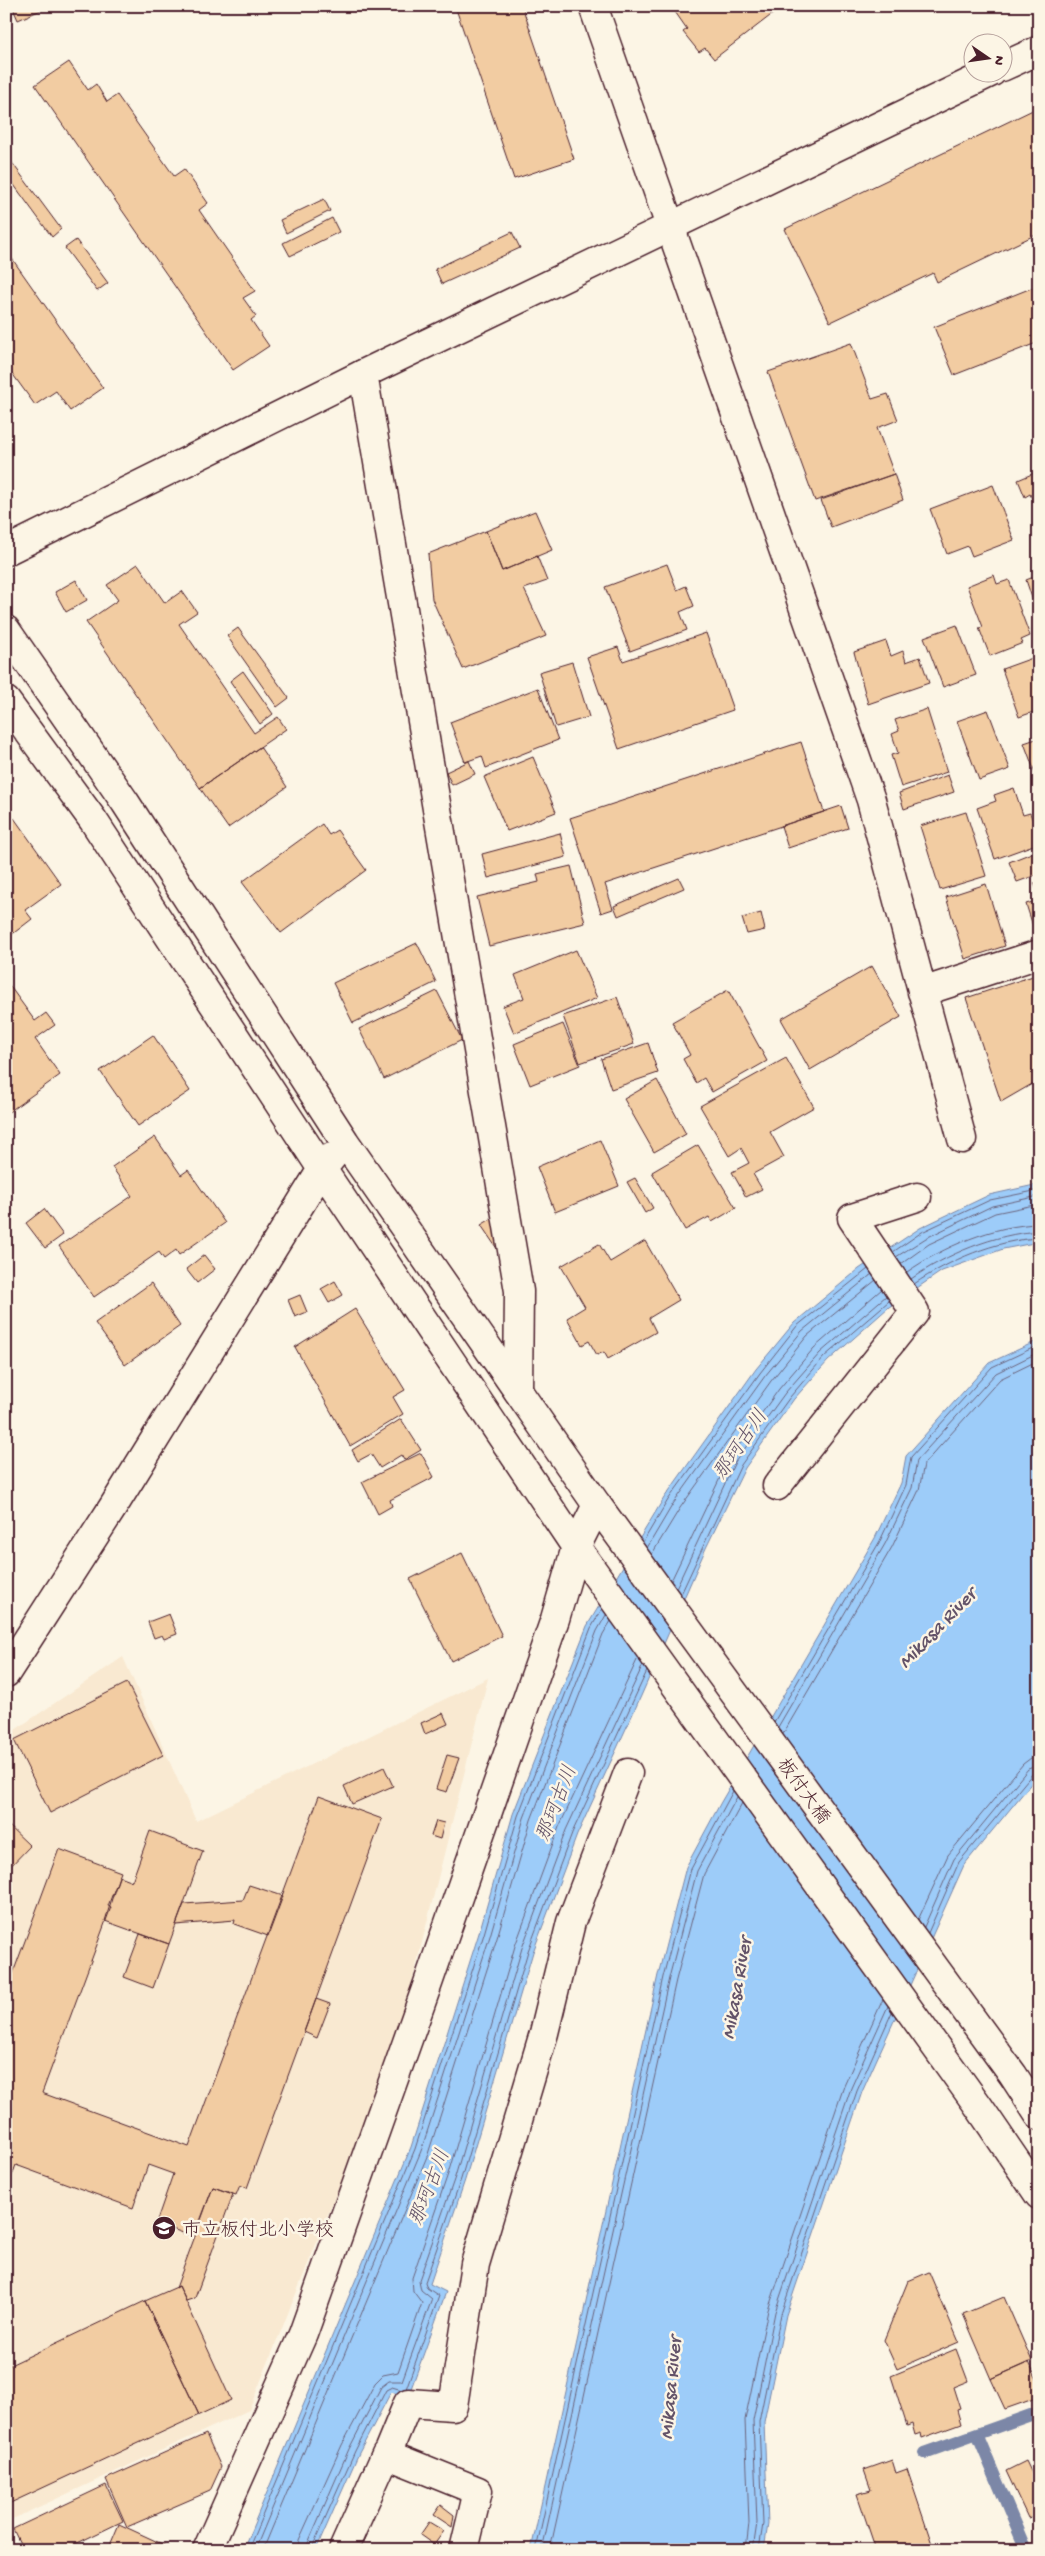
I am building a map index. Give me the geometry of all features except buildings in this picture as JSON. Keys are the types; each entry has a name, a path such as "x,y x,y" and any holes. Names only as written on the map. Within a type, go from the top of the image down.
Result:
{"street":[{"path":"593,6 871,800 962,1139"},
{"path":"1012,63 1039,50"},
{"path":"6,551 363,374 971,82"},
{"path":"363,374 519,1291 518,1391"},
{"name":"板付大橋","path":"6,630 125,802 345,1142 597,1505 1036,2105"},
{"path":"6,701 93,820 322,1168 576,1547 977,2104 1039,2195"},
{"path":"922,992 1039,954"},
{"path":"6,1673 113,1507 322,1168 345,1142"},
{"path":"777,1486 915,1312 852,1218 918,1197"},
{"path":"207,2550 303,2334 555,1619 576,1547 597,1505"},
{"path":"343,2550 384,2461 408,2403 453,2406 475,2264 544,2033 571,1922 628,1773"},
{"path":"384,2461 386,2454 478,2491 464,2550"}],"shaded area":[{"name":"市立板付北小学校","path":"123,1657 196,1821 488,1678 396,2046 249,2410 6,2522 6,1736"}],"water":[{"name":"那珂古川","path":"1039,1184 1039,1242 1003,1249 942,1271 889,1307 828,1361 794,1399 745,1468 706,1548 577,1835 533,1952 465,2180 430,2284 446,2292 408,2397 391,2392 359,2453 316,2550 243,2550 411,2147 479,1933 513,1814 587,1626 664,1498 756,1369 794,1323 859,1269 920,1228 989,1195"},
{"name":"Mikasa River","path":"1039,1340 1039,1774 964,1865 862,2092 786,2315 764,2422 768,2524 764,2550 531,2550 658,1975 686,1867 721,1802 875,1538 901,1483 906,1456 989,1363"}],"waterway":[{"path":"924,2453 1039,2412"},
{"path":"977,2434 1026,2550"}],"place":[{"name":"市立板付北小学校","path":"164,2228"}]}
